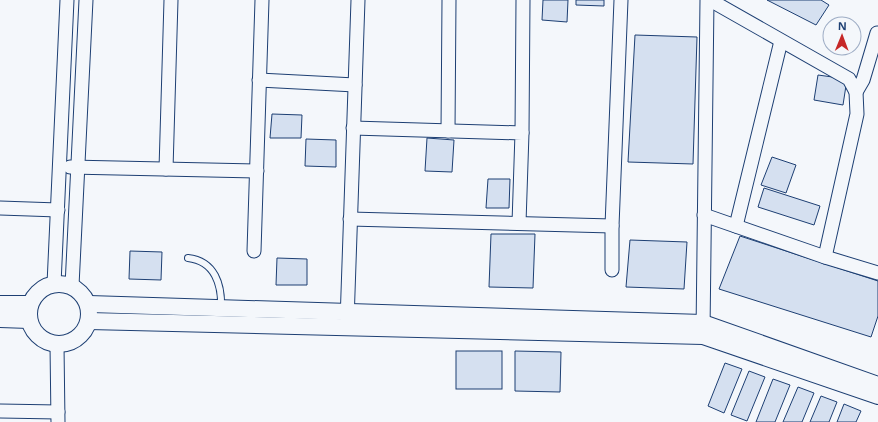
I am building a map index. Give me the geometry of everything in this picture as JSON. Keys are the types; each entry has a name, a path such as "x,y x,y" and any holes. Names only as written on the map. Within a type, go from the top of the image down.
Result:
{"street":[{"path":"54,284 66,0"},
{"path":"72,286 86,0"},
{"path":"166,168 171,0"},
{"path":"254,251 262,0"},
{"path":"347,319 358,0"},
{"path":"448,131 449,0"},
{"path":"519,223 524,0"},
{"path":"612,270 612,226 621,0"},
{"path":"703,329 708,0 740,16 782,42 849,79 856,92 857,114 825,257"},
{"path":"856,92 863,80 877,33"},
{"path":"736,226 782,42"},
{"path":"259,80 355,85"},
{"path":"353,128 522,133"},
{"path":"60,167 257,171"},
{"path":"0,208 58,210"},
{"path":"704,215 825,257 878,273"},
{"path":"350,219 612,226"},
{"path":"54,284 72,286 82,294 89,304 89,321 79,337 65,344 57,345 42,339 32,327 30,312 39,291 54,284"},
{"path":"0,304 30,312"},
{"path":"89,304 221,308 347,319"},
{"path":"0,319 30,312"},
{"path":"89,321 347,319 509,325 703,329 878,385"},
{"path":"703,329 878,396"},
{"path":"0,411 58,417 57,345"}],"lane":[{"path":"188,258 196,259 209,268 218,278 222,291 221,308"}],"building":[{"path":"543,0 568,0 567,22 542,20"},
{"path":"576,0 604,0 604,6 576,5"},
{"path":"767,0 821,0 829,5 816,25"},
{"path":"635,35 697,37 693,164 628,162"},
{"path":"818,75 847,79 843,105 814,100"},
{"path":"272,114 302,115 301,138 270,138"},
{"path":"427,138 454,140 452,172 425,171"},
{"path":"306,139 336,140 336,167 305,166"},
{"path":"772,157 796,165 786,193 761,185"},
{"path":"488,179 510,179 509,208 486,208"},
{"path":"764,188 820,206 814,225 758,207"},
{"path":"491,234 535,234 533,288 489,287"},
{"path":"740,236 878,281 878,316 871,337 719,289"},
{"path":"630,240 687,242 684,289 626,287"},
{"path":"130,251 162,252 161,280 129,279"},
{"path":"277,258 307,259 307,285 276,285"},
{"path":"456,351 502,351 502,389 456,389"},
{"path":"515,351 561,352 560,392 515,391"},
{"path":"725,363 742,369 724,413 708,406"},
{"path":"749,371 765,377 747,421 731,415"},
{"path":"773,379 790,385 775,422 756,422"},
{"path":"798,387 814,393 802,422 783,422"},
{"path":"821,396 837,402 829,422 810,422"},
{"path":"844,404 861,411 856,422 837,422"}]}
